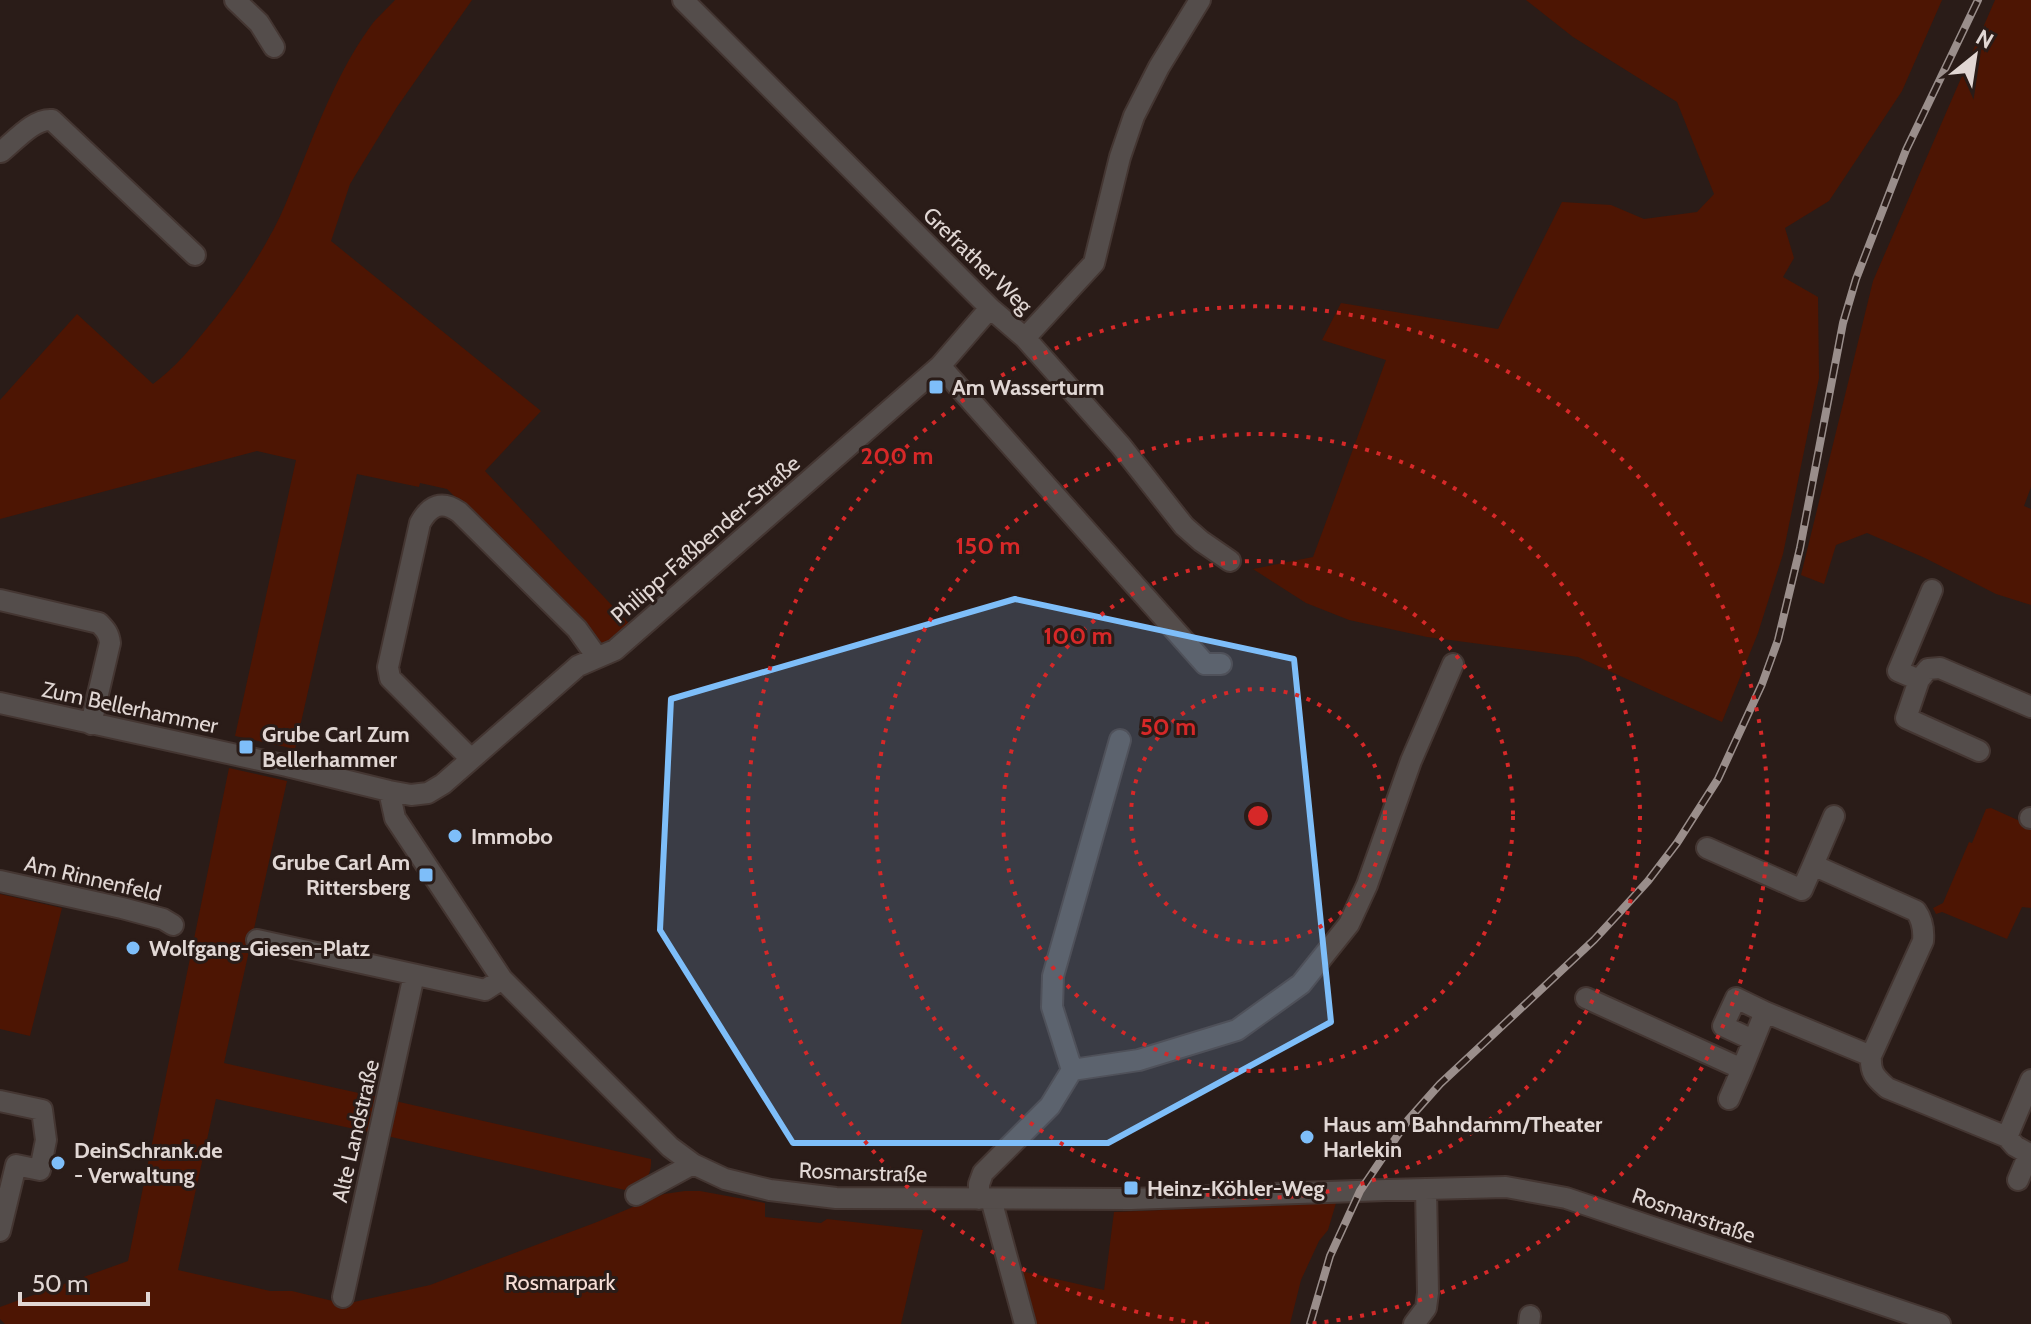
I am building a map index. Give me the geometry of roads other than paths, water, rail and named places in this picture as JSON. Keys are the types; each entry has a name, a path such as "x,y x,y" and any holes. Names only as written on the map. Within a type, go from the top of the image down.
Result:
{"street":[{"path":"235,0 259,23 274,47"},
{"name":"Grefrather Weg","path":"683,0 990,308 1025,338 1121,446 1184,526 1230,561"},
{"path":"1025,338 1094,263 1120,157 1134,116 1159,67 1200,0"},
{"path":"0,152 37,123 52,120 195,255"},
{"name":"Philipp-Faßbender-Straße","path":"389,791 411,795 428,793 443,784 578,666 615,650 940,366 990,308"},
{"path":"940,366 1205,664 1221,664"},
{"path":"471,759 390,678 388,667 420,523 433,507 442,504 459,512 577,629 597,657"},
{"path":"1919,680 1898,671 1932,590"},
{"path":"0,600 99,623 106,630 110,643 91,724"},
{"path":"1072,1070 1139,1060 1237,1030 1301,984 1349,924 1367,885 1411,761 1453,664"},
{"path":"1979,751 1906,718 1919,680 1928,669 1940,668 2031,707"},
{"name":"Zum Bellerhammer","path":"0,703 389,791"},
{"path":"1025,1324 979,1184 983,1173 1050,1106 1072,1070 1052,1007 1053,976 1120,740"},
{"name":"Rosmarstraße","path":"389,791 395,818 502,979 656,1135 693,1164 725,1179 770,1190 836,1198 1131,1199 1506,1187 1566,1198 1940,1324"},
{"path":"1707,848 1802,890 1834,816"},
{"path":"1813,865 1909,907 1921,919 1923,941 1871,1056 1871,1068 1876,1078 1887,1088 2007,1137 2030,1155 2018,1180"},
{"name":"Am Rinnenfeld","path":"0,881 122,908 163,919 173,925"},
{"path":"257,940 485,990 502,979"},
{"name":"Alte Landstraße","path":"343,1297 414,975"},
{"path":"1586,998 1742,1069"},
{"path":"1753,1040 1723,1026 1736,998 1871,1056"},
{"path":"1729,1099 1765,1012"},
{"path":"2007,1137 2031,1080"},
{"path":"0,1101 42,1110 46,1140 40,1170 16,1165 0,1231"},
{"path":"636,1195 693,1164"},
{"path":"1414,1324 1426,1308 1428,1293 1426,1189"}],"railway":[{"path":"1310,1324 1330,1256 1360,1191 1408,1120 1440,1084 1619,913 1677,843 1718,779 1762,684 1778,640 1800,548 1843,323 1856,279 1906,150 1978,0"}],"place":[{"name":"Am Wasserturm","path":"936,387"},
{"name":"Grube Carl Zum Bellerhammer","path":"246,747"},
{"name":"Immobo","path":"455,836"},
{"name":"Grube Carl Am Rittersberg","path":"426,875"},
{"name":"Wolfgang-Giesen-Platz","path":"133,948"},
{"name":"Haus am Bahndamm/Theater Harlekin","path":"1307,1137"},
{"name":"DeinSchrank.de - Verwaltung","path":"58,1163"},
{"name":"Heinz-Köhler-Weg","path":"1131,1188"}],"park label":[{"name":"Rosmarpark","path":"560,1282"}]}
